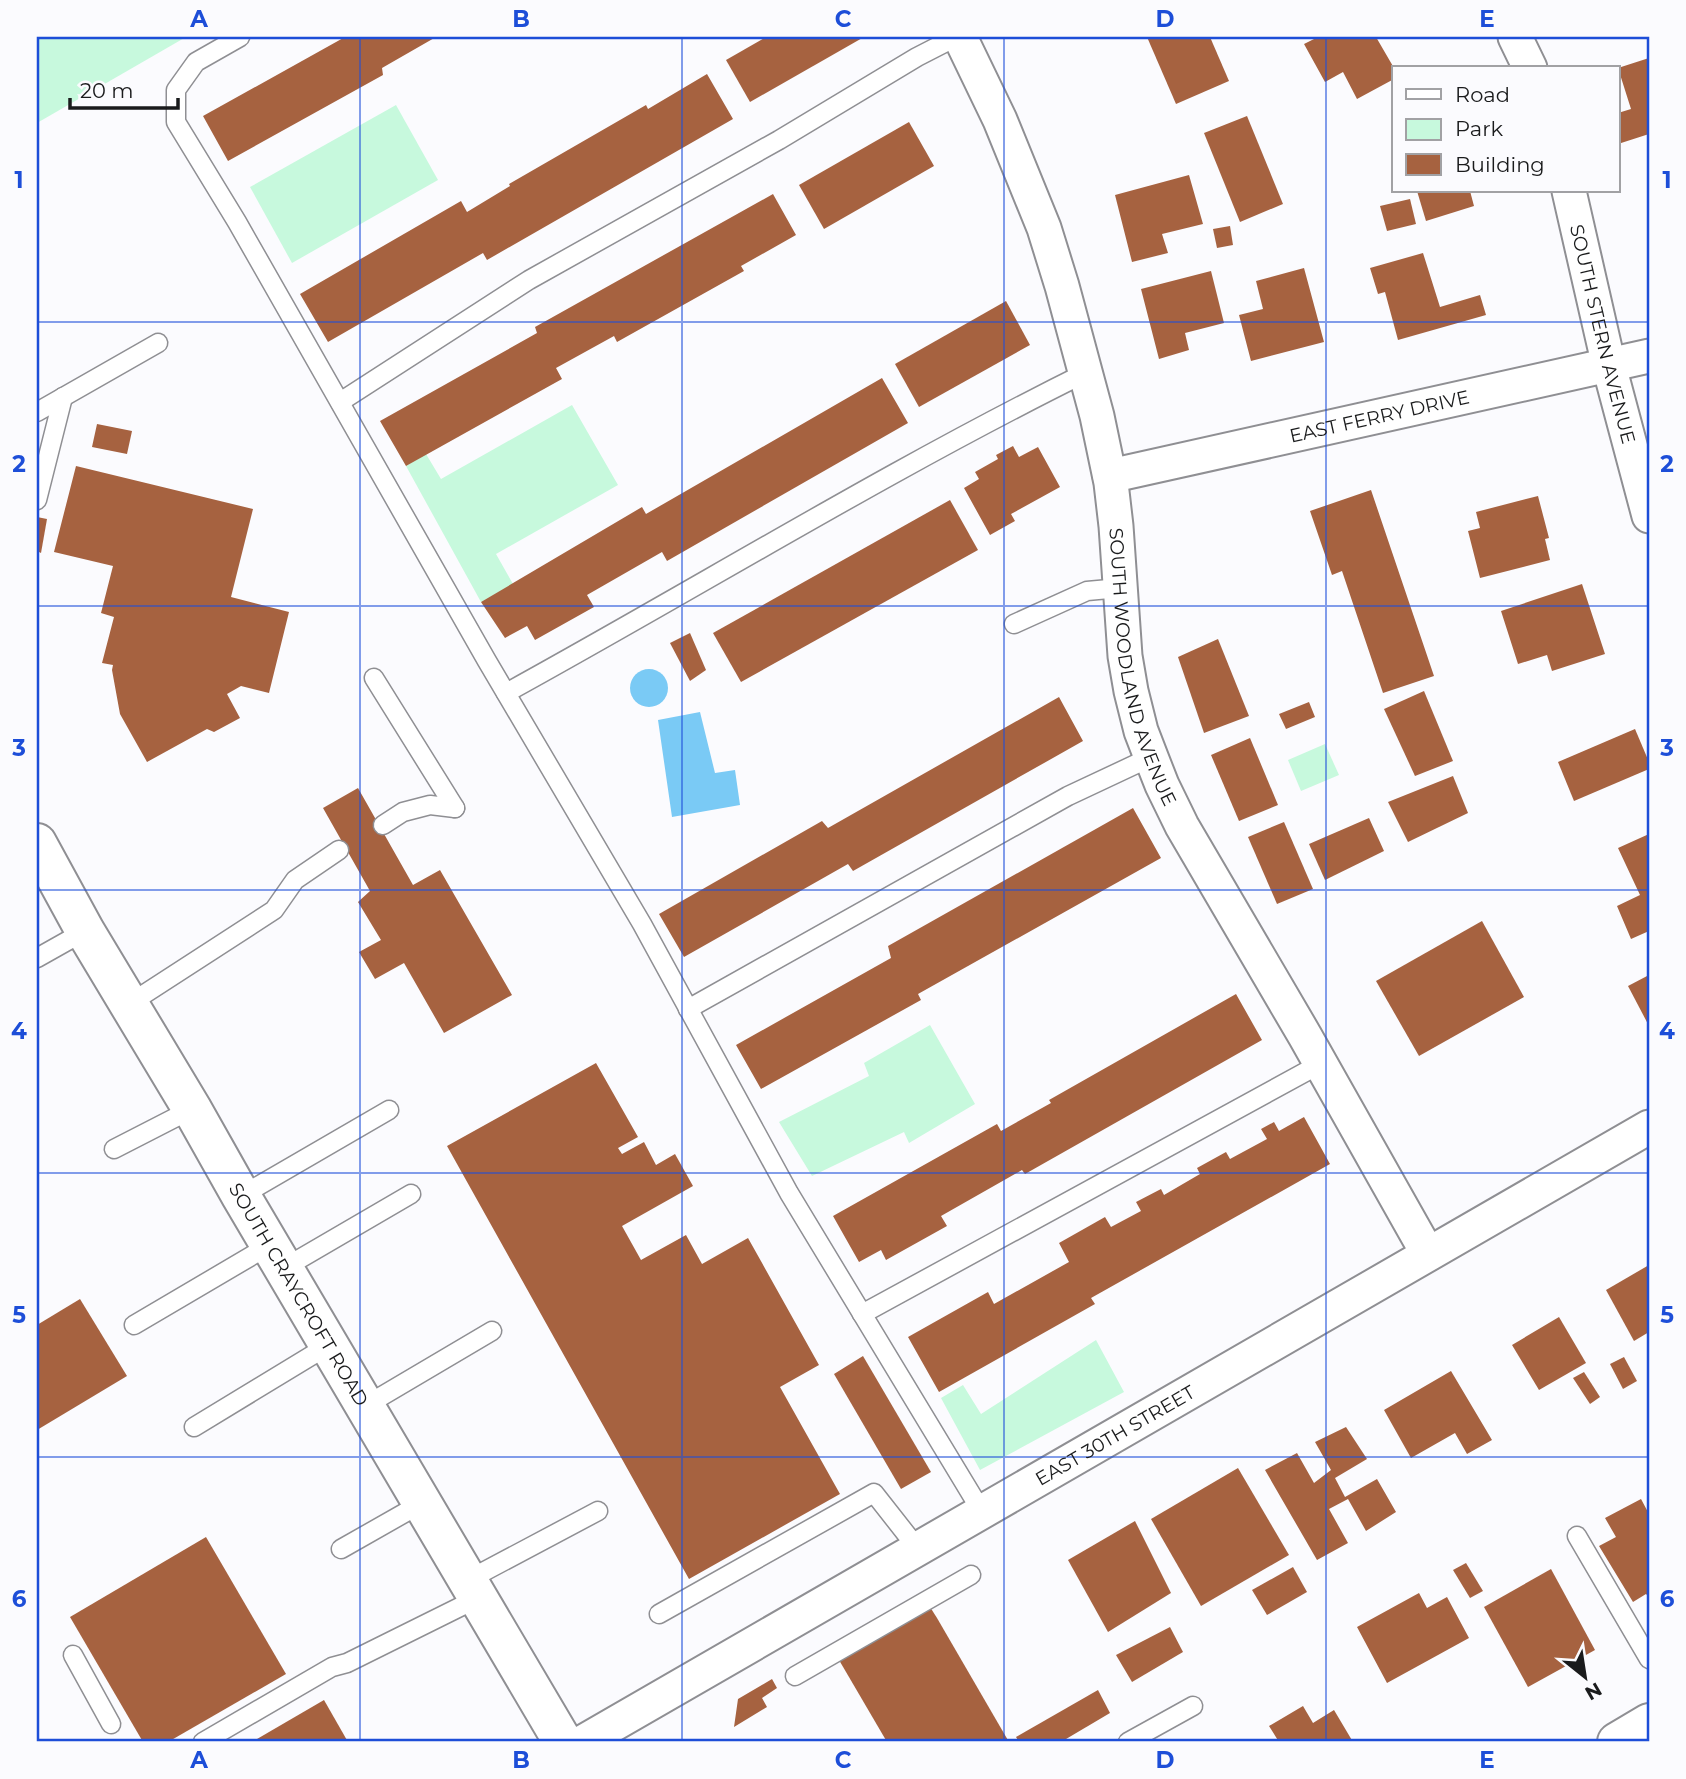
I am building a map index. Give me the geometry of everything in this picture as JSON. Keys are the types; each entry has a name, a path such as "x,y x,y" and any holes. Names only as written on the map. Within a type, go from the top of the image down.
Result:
{"main road":[{"name":"SOUTH CRAYCROFT ROAD","path":"37,843 85,931 563,1742"},
{"path":"1616,1742 1649,1723"}],"street":[{"name":"SOUTH WOODLAND AVENUE","path":"958,37 1000,120 1044,228 1097,416 1110,476 1116,526 1125,656 1141,731 1151,757 1182,826 1428,1254"},
{"path":"1515,37 1529,66"},
{"name":"SOUTH STERN AVENUE","path":"1569,192 1609,366 1649,516"},
{"name":"EAST FERRY DRIVE","path":"1110,476 1649,356"},
{"name":"EAST 30TH STREET","path":"583,1742 1649,1127"}],"lane":[{"path":"240,37 196,62 176,90 176,122 237,222 506,694 642,924 789,1193 982,1512"},
{"path":"340,402 529,280 779,140 917,57 958,37"},
{"path":"37,412 158,343"},
{"path":"506,694 930,453 1084,373"},
{"path":"37,500 63,397"},
{"path":"1014,624 1087,591 1121,588"},
{"path":"374,678 455,808 430,805 403,812 383,825"},
{"path":"688,1009 1068,796 1151,757"},
{"path":"129,1004 274,910 295,880 339,850"},
{"path":"37,958 85,931"},
{"path":"862,1314 1320,1064"},
{"path":"114,1149 192,1109"},
{"path":"242,1196 389,1110"},
{"path":"134,1325 411,1194"},
{"path":"365,1406 492,1331"},
{"path":"194,1427 329,1345"},
{"path":"659,1614 874,1493 918,1549"},
{"path":"341,1549 422,1503"},
{"path":"203,1742 332,1667 347,1663 598,1511"},
{"path":"1577,1536 1649,1659"},
{"path":"795,1676 971,1575"},
{"path":"73,1655 111,1724"},
{"path":"1128,1742 1193,1706"}],"green space":[{"path":"37,37 186,37 37,123"},
{"path":"396,105 438,180 292,263 250,187"},
{"path":"572,405 618,485 496,554 513,584 481,602 406,466 426,454 441,479"},
{"path":"1325,744 1339,775 1301,791 1288,760"},
{"path":"930,1025 975,1104 909,1143 904,1132 812,1176 779,1122 869,1076 864,1063"},
{"path":"1096,1340 1124,1392 980,1470 941,1398 963,1385 981,1414"}],"water":[{"path":"649,669 663,674 668,688 663,702 649,707 635,702 630,688 635,674"},
{"path":"700,712 715,773 735,770 740,805 672,817 658,720"}],"building":[{"path":"345,37 436,37 382,68 383,75 228,161 203,116"},
{"path":"766,37 864,37 750,102 726,60"},
{"path":"1147,37 1210,37 1229,81 1176,104"},
{"path":"1318,37 1376,37 1393,66 1392,80 1357,99 1343,72 1325,82 1304,44"},
{"path":"1649,58 1649,134 1620,143 1620,112 1631,109 1620,67"},
{"path":"707,74 733,119 487,260 483,253 328,342 300,294 461,201 467,212 510,186 509,184 646,105 648,109"},
{"path":"1247,116 1283,204 1240,222 1204,133"},
{"path":"909,122 934,166 824,229 799,185"},
{"path":"1189,175 1203,224 1162,234 1168,253 1132,262 1115,195"},
{"path":"1417,192 1470,192 1474,206 1426,221"},
{"path":"773,194 796,235 741,266 744,271 617,342 614,336 556,368 562,379 406,466 380,421 537,333 535,327"},
{"path":"1410,199 1416,224 1387,231 1380,206"},
{"path":"1230,226 1233,245 1217,248 1213,229"},
{"path":"1423,253 1440,307 1480,295 1486,315 1398,340 1385,292 1378,294 1370,268"},
{"path":"1304,268 1324,342 1251,361 1239,315 1263,309 1256,281"},
{"path":"1211,271 1224,323 1185,333 1189,350 1159,359 1141,289"},
{"path":"1006,301 1030,345 919,407 895,364"},
{"path":"882,378 908,423 667,561 662,552 587,595 594,607 535,640 527,626 505,638 481,602 642,507 646,514"},
{"path":"97,424 132,431 127,454 92,447"},
{"path":"1013,446 1019,457 1038,447 1060,487 1011,514 1015,521 990,535 964,488 979,479 975,472 998,459 996,455"},
{"path":"76,466 253,509 231,597 289,612 269,693 241,686 227,694 240,718 214,732 207,729 147,762 120,714 113,665 102,663 114,617 101,613 113,566 54,552"},
{"path":"1371,490 1434,676 1383,693 1342,571 1332,575 1310,511"},
{"path":"1538,496 1549,538 1545,539 1550,560 1480,578 1468,531 1480,528 1476,512"},
{"path":"950,500 978,550 741,682 713,633"},
{"path":"37,517 47,519 41,553 37,551"},
{"path":"1582,584 1605,654 1552,671 1547,655 1518,664 1501,611"},
{"path":"690,633 706,670 690,681 670,643"},
{"path":"1218,639 1249,716 1204,733 1178,657"},
{"path":"1424,691 1453,761 1415,776 1384,709"},
{"path":"1059,697 1083,741 853,871 848,864 684,957 659,914 822,821 828,828"},
{"path":"1309,702 1315,717 1286,729 1279,714"},
{"path":"1635,729 1649,762 1649,769 1574,801 1558,762"},
{"path":"1250,738 1278,805 1239,821 1211,755"},
{"path":"1453,776 1468,813 1408,842 1388,802"},
{"path":"358,788 413,885 440,870 512,995 444,1033 404,963 375,979 359,952 381,940 358,902 370,891 323,808"},
{"path":"1133,808 1161,858 918,994 921,1000 761,1089 736,1045 891,958 888,946"},
{"path":"1369,818 1384,851 1325,880 1309,844"},
{"path":"1284,822 1313,889 1277,904 1248,837"},
{"path":"1649,834 1649,931 1631,939 1617,906 1640,895 1618,848"},
{"path":"1482,921 1524,997 1419,1056 1376,981"},
{"path":"1649,975 1649,1026 1628,986"},
{"path":"1236,994 1262,1040 1025,1174 1022,1170 941,1216 947,1226 886,1260 881,1250 859,1262 833,1216 997,1124 1001,1131 1051,1103 1049,1100"},
{"path":"596,1063 638,1137 618,1148 622,1154 644,1142 656,1165 675,1154 693,1186 622,1226 641,1260 686,1235 702,1264 748,1238 819,1365 780,1387 840,1494 689,1579 447,1146"},
{"path":"1304,1117 1330,1164 1091,1298 1095,1304 939,1392 908,1337 988,1292 994,1304 1069,1262 1059,1243 1105,1217 1111,1227 1141,1211 1136,1202 1161,1189 1164,1195 1200,1174 1197,1168 1226,1152 1230,1159 1267,1139 1261,1129 1274,1122 1279,1131"},
{"path":"1649,1265 1649,1332 1634,1341 1606,1290"},
{"path":"80,1299 127,1376 37,1430 37,1325"},
{"path":"1559,1317 1586,1363 1539,1390 1512,1345"},
{"path":"863,1356 931,1472 901,1489 834,1374"},
{"path":"1624,1357 1637,1381 1623,1389 1610,1364"},
{"path":"1451,1371 1492,1440 1467,1454 1455,1433 1411,1458 1384,1410"},
{"path":"1584,1372 1600,1397 1590,1404 1573,1378"},
{"path":"1346,1427 1367,1459 1335,1478 1345,1497 1377,1479 1396,1512 1366,1531 1348,1499 1329,1509 1348,1543 1317,1560 1265,1470 1297,1453 1314,1483 1331,1470 1315,1442"},
{"path":"1238,1468 1289,1555 1201,1606 1151,1519"},
{"path":"1641,1499 1649,1514 1649,1597 1646,1594 1633,1602 1599,1546 1616,1537 1605,1518"},
{"path":"1135,1521 1171,1593 1108,1632 1068,1560"},
{"path":"206,1537 286,1674 168,1742 143,1742 70,1617"},
{"path":"1466,1563 1483,1591 1470,1598 1453,1570"},
{"path":"1293,1567 1307,1592 1267,1615 1252,1590"},
{"path":"1551,1569 1595,1650 1528,1687 1484,1607"},
{"path":"1419,1593 1427,1608 1447,1597 1469,1638 1387,1683 1357,1627"},
{"path":"930,1607 1009,1742 887,1742 839,1660"},
{"path":"1170,1627 1183,1652 1132,1682 1116,1655"},
{"path":"772,1679 777,1688 762,1698 767,1707 734,1727 738,1699"},
{"path":"1098,1690 1110,1713 1061,1742 1019,1742 1016,1737"},
{"path":"324,1700 348,1742 252,1742"},
{"path":"1303,1706 1313,1723 1334,1710 1353,1742 1279,1742 1269,1726"}]}
